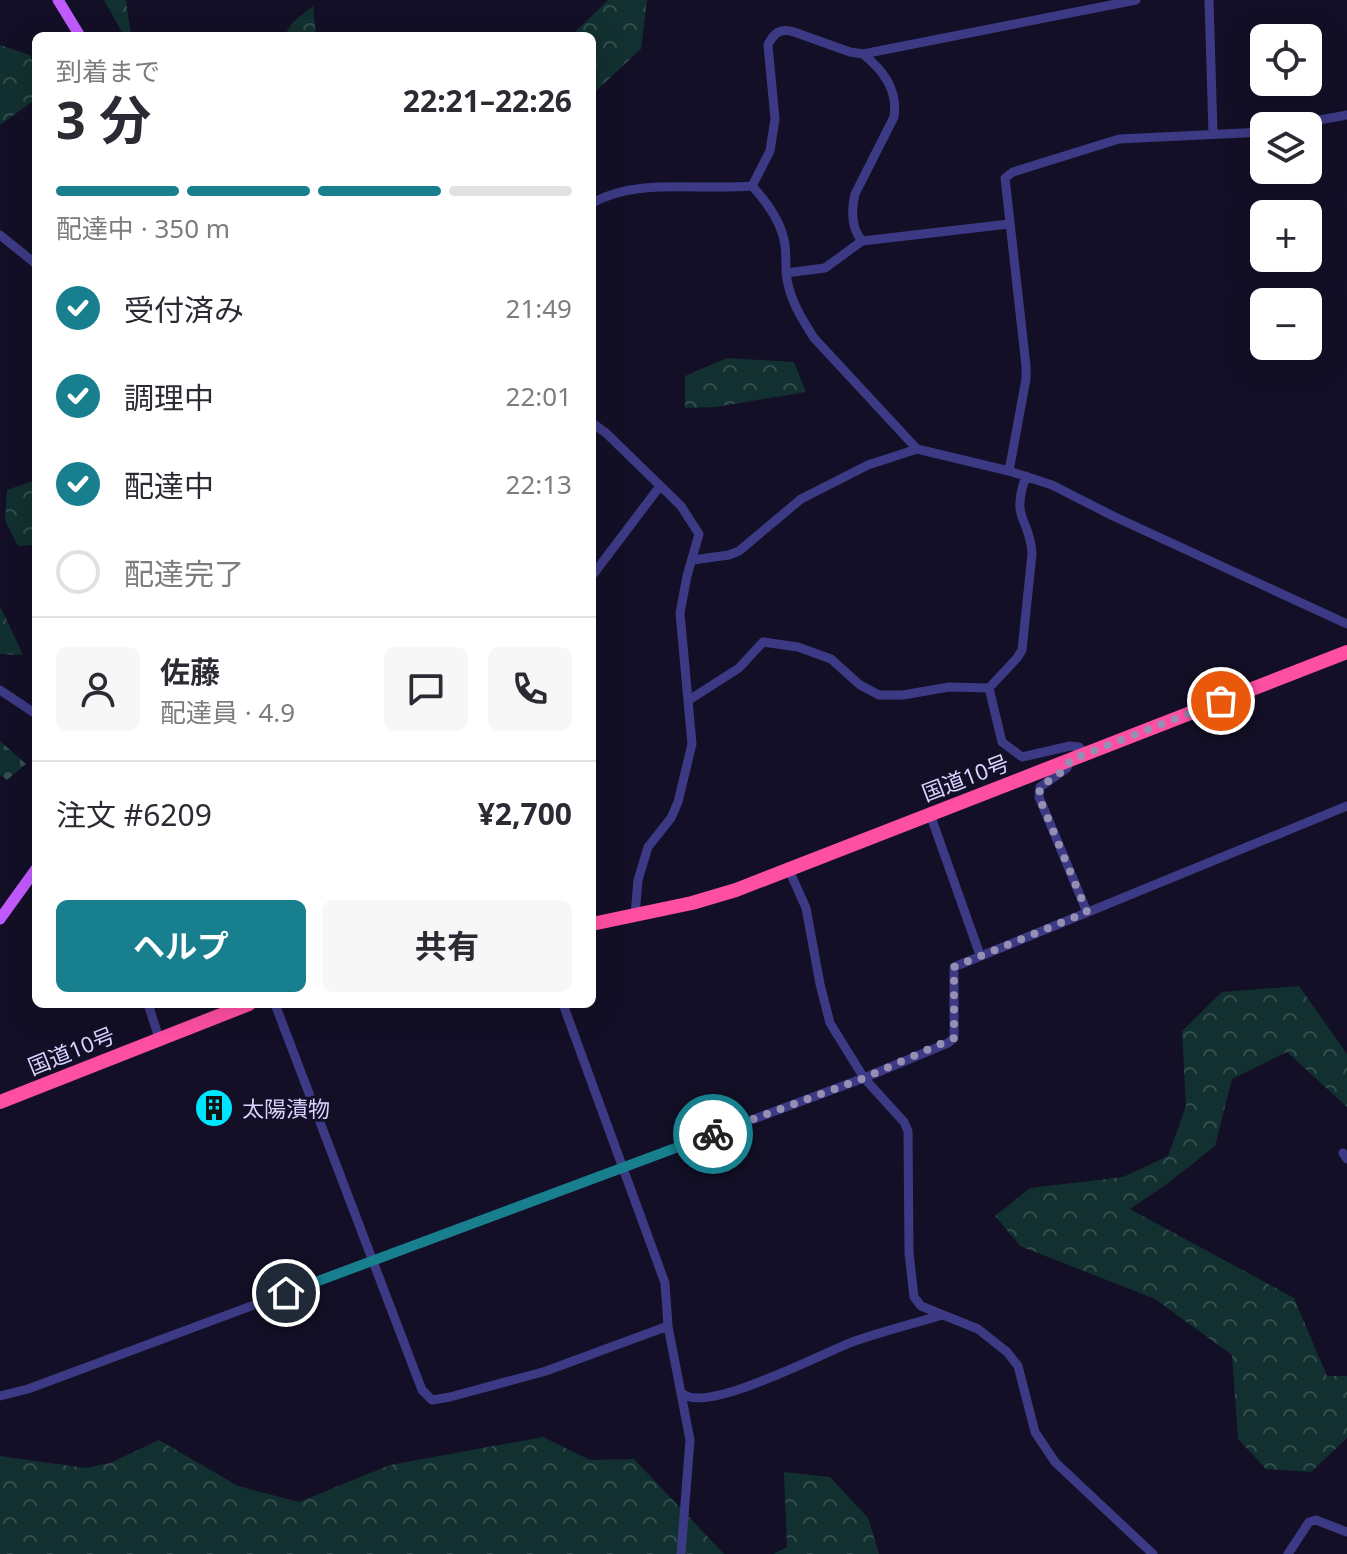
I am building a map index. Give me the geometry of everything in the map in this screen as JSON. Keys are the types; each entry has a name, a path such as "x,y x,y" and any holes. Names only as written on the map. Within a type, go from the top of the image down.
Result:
{"highway":[{"name":"国道10号","path":"596,923 692,903 789,870 1347,652"},
{"name":"国道10号","path":"0,1102 238,1008"}],"main road":[{"path":"58,0 78,32"},
{"path":"0,919 32,875"}],"street":[{"path":"752,186 770,151 775,119 768,45 771,37 785,29 863,54 1136,0"},
{"path":"1209,0 1213,133"},
{"path":"862,241 854,227 852,205 866,168 894,117 896,106 895,93 888,80 863,54"},
{"path":"1322,120 1347,115"},
{"path":"1009,471 1026,366 1005,178 1013,172 1119,139 1250,132"},
{"path":"596,201 629,189 752,186"},
{"path":"752,186 764,198 779,226 785,245 786,273 793,302 814,338 917,449"},
{"path":"786,273 825,268 862,241 1009,224"},
{"path":"0,235 32,261"},
{"path":"596,426 681,506 698,530 699,541 680,613 692,744 678,802 671,818 648,847 638,880 635,915"},
{"path":"692,560 739,551 801,499 868,465 917,449 1009,471 1052,485 1347,624"},
{"path":"689,700 739,668 763,642 798,647 831,659 860,685 879,695 903,695 949,687 989,688 1017,658 1024,642 1032,554 1018,506 1026,476"},
{"path":"596,571 660,486"},
{"path":"989,688 1002,742 1022,757 1070,746 1079,747 1085,754"},
{"path":"0,690 32,711"},
{"path":"1070,760 1067,768 1040,787 1039,797 1087,912"},
{"path":"0,1396 28,1389 864,1078 954,1038 954,967 1347,806"},
{"path":"930,814 980,955"},
{"path":"789,870 806,908 830,1023 864,1078 904,1122 908,1131 911,1285 914,1297 921,1306 978,1329 1007,1352 1018,1366 1035,1432 1055,1462 1153,1554"},
{"path":"148,1008 159,1038"},
{"path":"277,1008 422,1390 432,1400 546,1371 668,1326"},
{"path":"564,1008 665,1283 668,1326 690,1440 681,1554"},
{"path":"683,1394 696,1399 723,1394 850,1343 943,1315"},
{"path":"1288,1554 1309,1522 1316,1520 1347,1532"}],"green space":[{"path":"104,0 126,0 130,32 122,32"},
{"path":"608,0 647,0 641,49 597,90 596,32 575,32"},
{"path":"313,6 316,32 287,32 293,22"},
{"path":"0,45 30,55 32,102 0,125"},
{"path":"727,358 794,362 806,392 716,407 685,408 685,376"},
{"path":"32,481 32,545 18,546 5,521 7,490"},
{"path":"0,607 3,612 23,655 0,654"},
{"path":"0,741 26,764 7,780 0,775"},
{"path":"1299,986 1347,1054 1347,1107 1287,1052 1232,1079 1215,1146 1130,1209 1294,1298 1327,1376 1347,1376 1347,1438 1311,1472 1266,1469 1238,1439 1232,1355 1155,1299 1020,1246 995,1216 1030,1188 1123,1177 1168,1156 1186,1106 1182,1031 1222,992"},
{"path":"543,1437 590,1460 634,1459 724,1554 0,1554 0,1456 86,1468 110,1463 159,1440 238,1486 299,1502 390,1465"},
{"path":"784,1472 830,1477 868,1518 879,1554 773,1554 787,1547"}],"way so far":[{"path":"713,1134 864,1078 954,1038 954,967 1087,912 1039,797 1040,787 1067,768 1070,760 1221,701"}],"place":[{"name":"太陽漬物","path":"214,1108"}],"route":[{"path":"286,1293 713,1134"}]}
